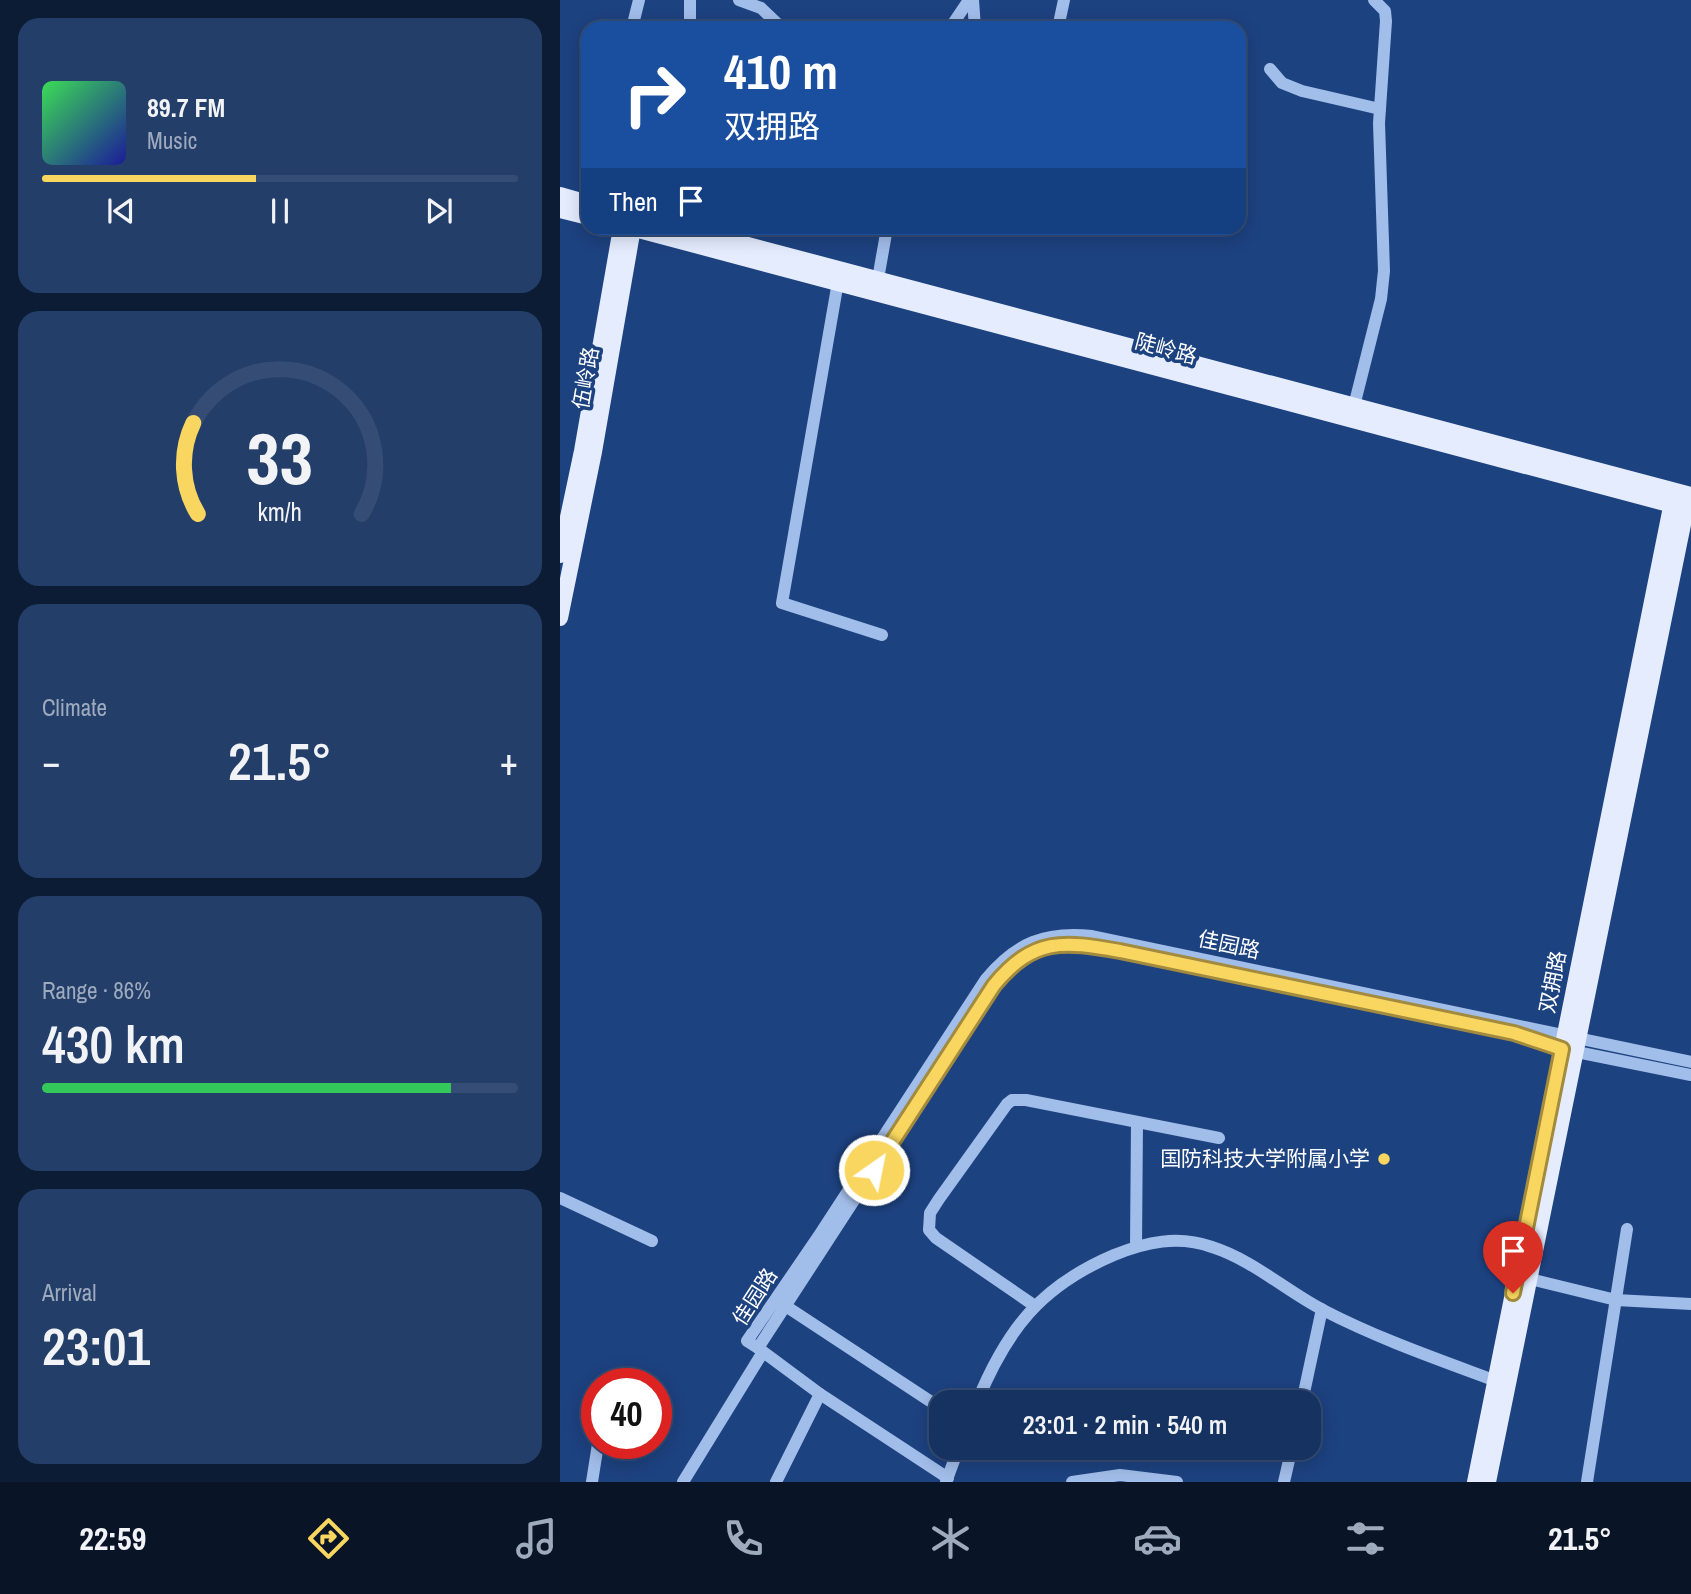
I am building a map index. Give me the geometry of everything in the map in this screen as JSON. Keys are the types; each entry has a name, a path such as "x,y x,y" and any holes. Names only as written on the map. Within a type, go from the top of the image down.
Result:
{"main road":[{"path":"560,195 581,201"},
{"path":"560,209 581,214"},
{"name":"伍岭路","path":"560,555 582,451 620,235"},
{"name":"伍岭路","path":"560,617 594,452 632,235"},
{"name":"陡岭路","path":"664,235 839,275 878,279 1354,406 1684,501"},
{"name":"陡岭路","path":"707,235 839,275 1684,501"},
{"name":"双拥路","path":"1475,1482 1684,501"},
{"name":"双拥路","path":"1488,1482 1530,1279 1570,1044"}],"street":[{"path":"634,21 639,0"},
{"path":"690,0 690,21"},
{"path":"739,0 761,8 775,21"},
{"path":"955,21 971,0"},
{"path":"971,0 974,21"},
{"path":"1060,21 1064,0"},
{"path":"1354,406 1381,299 1384,271 1380,108 1386,21 1385,11 1374,0"},
{"path":"1270,69 1282,83 1302,91 1380,108"},
{"path":"878,279 886,235"},
{"path":"839,275 782,603 882,635"},
{"name":"佳园路","path":"684,1482 761,1350 781,1303 985,979 1016,949 1033,942 1065,934 1092,936 1570,1044 1691,1075"},
{"name":"佳园路","path":"1570,1044 1691,1062"},
{"path":"1035,1306 936,1238 929,1230 930,1213 999,1112 1012,1100 1026,1100 1219,1138"},
{"path":"1136,1246 1137,1122"},
{"path":"560,1198 652,1241"},
{"path":"1587,1482 1627,1229"},
{"path":"983,1390 1003,1347 1048,1292 1070,1277 1136,1246 1163,1240 1212,1246 1322,1309 1394,1344 1496,1381"},
{"path":"1530,1279 1616,1300 1691,1304"},
{"path":"781,1303 929,1400"},
{"path":"1304,1390 1322,1309"},
{"path":"761,1350 820,1394 947,1480 954,1460"},
{"path":"776,1482 820,1394"},
{"path":"592,1482 596,1459"},
{"path":"1284,1482 1289,1460"},
{"path":"1072,1482 1120,1475 1177,1482"}],"place":[{"name":"国防科技大学附属小学","path":"1384,1159"}],"route":[{"path":"874,1170 994,985 1009,967 1036,950 1063,944 1120,951 1514,1033 1562,1049 1513,1293"}]}
